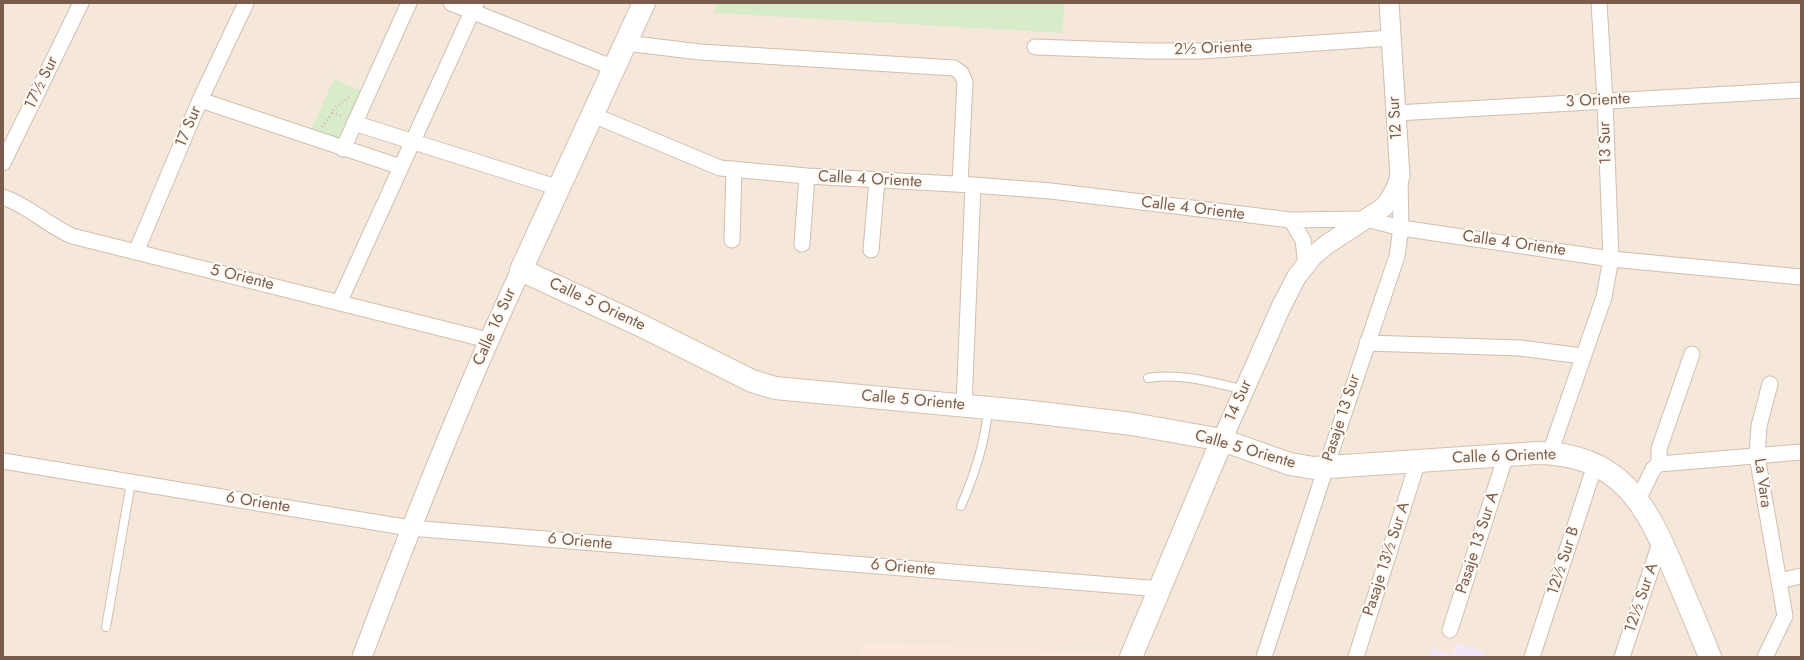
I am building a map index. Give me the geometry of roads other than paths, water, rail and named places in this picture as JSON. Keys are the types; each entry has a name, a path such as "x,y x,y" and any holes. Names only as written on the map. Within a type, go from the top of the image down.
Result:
{"main road":[{"name":"Calle 16 Sur","path":"521,270 644,3"},
{"name":"Calle 5 Oriente","path":"521,270 762,385 788,389 988,408 1132,424 1222,440 1290,464 1314,468 1326,467"},
{"name":"14 Sur","path":"1131,657 1161,589 1222,440"},
{"name":"Calle 6 Oriente","path":"1326,467 1550,453 1567,455 1595,465 1617,478 1638,500 1661,540 1710,657"}],"street":[{"name":"17½ Sur","path":"3,163 81,3"},
{"name":"17 Sur","path":"136,252 200,100 246,3"},
{"path":"343,149 409,3"},
{"path":"451,3 474,7 614,68"},
{"name":"12 Sur","path":"1366,219 1380,210 1390,199 1400,176 1388,3"},
{"name":"13 Sur","path":"1599,3 1605,101 1611,259"},
{"path":"339,303 474,7"},
{"name":"2½ Oriente","path":"1035,47 1201,51 1391,38"},
{"path":"626,43 700,52 954,68 961,73 966,82 964,406"},
{"name":"3 Oriente","path":"1396,113 1801,90"},
{"path":"200,100 314,140 401,167"},
{"name":"Calle 4 Oriente","path":"592,115 720,168 807,176 966,184 1051,192 1291,220 1366,219 1401,228 1611,259 1801,277"},
{"path":"354,123 559,188"},
{"path":"732,240 734,169"},
{"path":"802,244 807,176"},
{"name":"Pasaje 13 Sur","path":"1264,657 1397,256 1401,228 1400,176"},
{"path":"871,250 877,180"},
{"name":"5 Oriente","path":"3,197 31,210 50,224 72,236 488,340"},
{"name":"14 Sur","path":"1222,440 1281,307 1297,276 1326,245 1366,219"},
{"path":"1291,220 1303,240 1306,265"},
{"path":"1550,453 1582,356 1604,297 1611,259"},
{"name":"Calle 16 Sur","path":"362,657 410,528 488,340 521,270"},
{"path":"1367,343 1520,348 1582,356"},
{"path":"1659,464 1659,449 1692,354"},
{"name":"La Vara","path":"1765,657 1785,616 1757,456 1759,426 1770,384"},
{"path":"1638,500 1653,469 1659,464 1801,452"},
{"name":"Pasaje 13 Sur A","path":"1450,630 1506,455"},
{"name":"6 Oriente","path":"3,460 410,528 1161,589"},
{"name":"Pasaje 13½ Sur A","path":"1356,657 1418,461"},
{"name":"12½ Sur B","path":"1532,657 1595,465"},
{"name":"12½ Sur A","path":"1622,657 1661,540"},
{"path":"1779,581 1801,576"}],"lane":[{"path":"1148,378 1167,375 1186,377 1244,390"},
{"path":"961,506 982,452 988,408"},
{"path":"106,627 131,482"}]}
